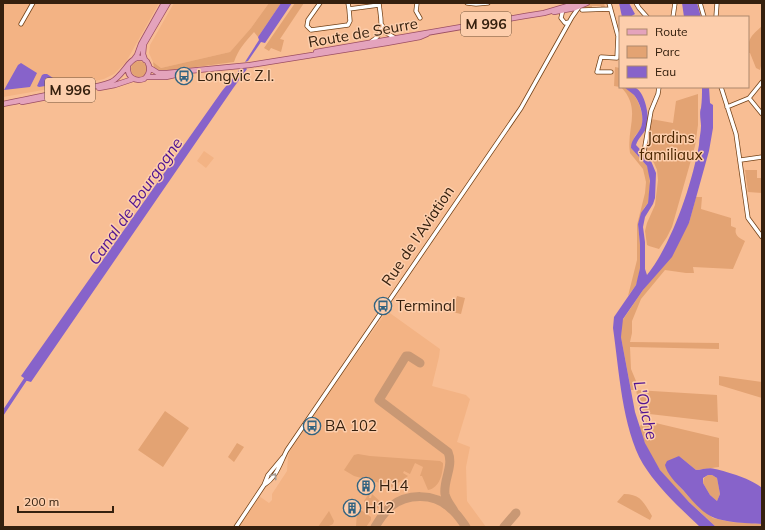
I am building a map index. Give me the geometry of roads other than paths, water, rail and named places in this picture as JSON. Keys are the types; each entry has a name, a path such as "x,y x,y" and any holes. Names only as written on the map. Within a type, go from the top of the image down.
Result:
{"main road":[{"path":"164,3 141,44 137,55 128,67 128,74 133,79 142,80 147,77 149,73 150,68 145,60 143,47 168,3"},
{"path":"580,6 587,3"},
{"name":"M 996","path":"562,9 580,6"},
{"name":"Route de Seurre","path":"150,68 162,74 248,65 312,55 395,38 427,34 580,6"},
{"name":"Route de Seurre","path":"544,13 562,9"},
{"name":"Route de Seurre","path":"303,56 314,52 372,41 420,37 427,34"},
{"path":"134,59 140,58 145,60"},
{"name":"M 996","path":"5,104 27,98 103,84 117,78 128,67"},
{"name":"Route de Seurre","path":"147,77 166,77 186,72"},
{"name":"M 996","path":"5,104 109,86 133,79"}],"street":[{"path":"21,24 33,3"},
{"path":"320,3 307,22 307,26 311,30 348,25 350,21 348,3"},
{"path":"417,3 416,11 420,18"},
{"path":"467,3 488,3"},
{"path":"606,3 610,6 618,36 617,58 601,57 597,72 611,72"},
{"path":"636,3 646,16"},
{"path":"673,16 675,3"},
{"path":"700,3 704,16"},
{"path":"716,16 718,3"},
{"path":"349,9 379,4 381,24 380,34 372,41"},
{"path":"580,6 610,6"},
{"name":"Rue de l'Aviation","path":"236,527 271,472 520,108 569,22 580,6"},
{"path":"561,18 562,9"},
{"path":"570,9 572,17"},
{"path":"552,12 561,18 563,22 563,33"},
{"path":"563,22 566,24 569,22"},
{"path":"381,24 385,32 395,38"},
{"path":"384,41 385,32"},
{"path":"380,34 384,41"},
{"path":"727,107 749,98 762,82"},
{"path":"644,152 651,111 659,88"},
{"path":"721,88 736,134 741,160 748,218 762,237"},
{"path":"749,98 762,114"},
{"path":"741,160 762,157"}],"water":[{"path":"281,3 292,3 265,43 261,42 248,61 245,62 259,40 258,37"},
{"path":"619,3 629,3 635,14 632,16 622,16"},
{"path":"682,3 697,3 701,16 684,16"},
{"path":"21,63 37,73 30,87 4,90 18,65"},
{"name":"Canal de Bourgogne","path":"240,69 247,69 31,382 24,380 21,376 222,91"},
{"path":"47,74 59,82 58,84 37,86 42,75"},
{"path":"625,88 636,88 639,91 644,100 648,117 646,129 636,145 651,161 656,173 655,198 645,217 643,227 645,242 645,269 647,275 665,247 673,231 696,161 701,131 700,112 702,88 709,88 710,103 713,105 713,128 709,151 689,223 672,257 643,290 623,319 621,337 635,412 645,443 660,470 689,502 716,527 700,527 669,497 649,473 636,450 630,433 622,398 613,328 614,317 636,285 640,268 638,224 641,213 648,203 650,181 647,166 631,148 632,141 642,123 641,108 637,98"},
{"path":"679,456 696,470 713,468 740,476 758,485 762,488 762,524 726,521 707,514 697,506 672,478 665,465 667,461","holes":["708,475 712,475 717,478 720,494 717,501 710,495 703,483 703,478"]}],"waterway":[{"name":"Canal de Bourgogne","path":"3,413 27,377"}],"place":[{"name":"Longvic Z.I.","path":"184,76"},
{"name":"Terminal","path":"383,306"},
{"name":"BA 102","path":"312,426"},
{"name":"H14","path":"366,486"},
{"name":"H12","path":"352,508"}],"park label":[{"name":"Jardins familiaux","path":"671,146"}],"water label":[{"name":"L'Ouche","path":"646,410"}]}
